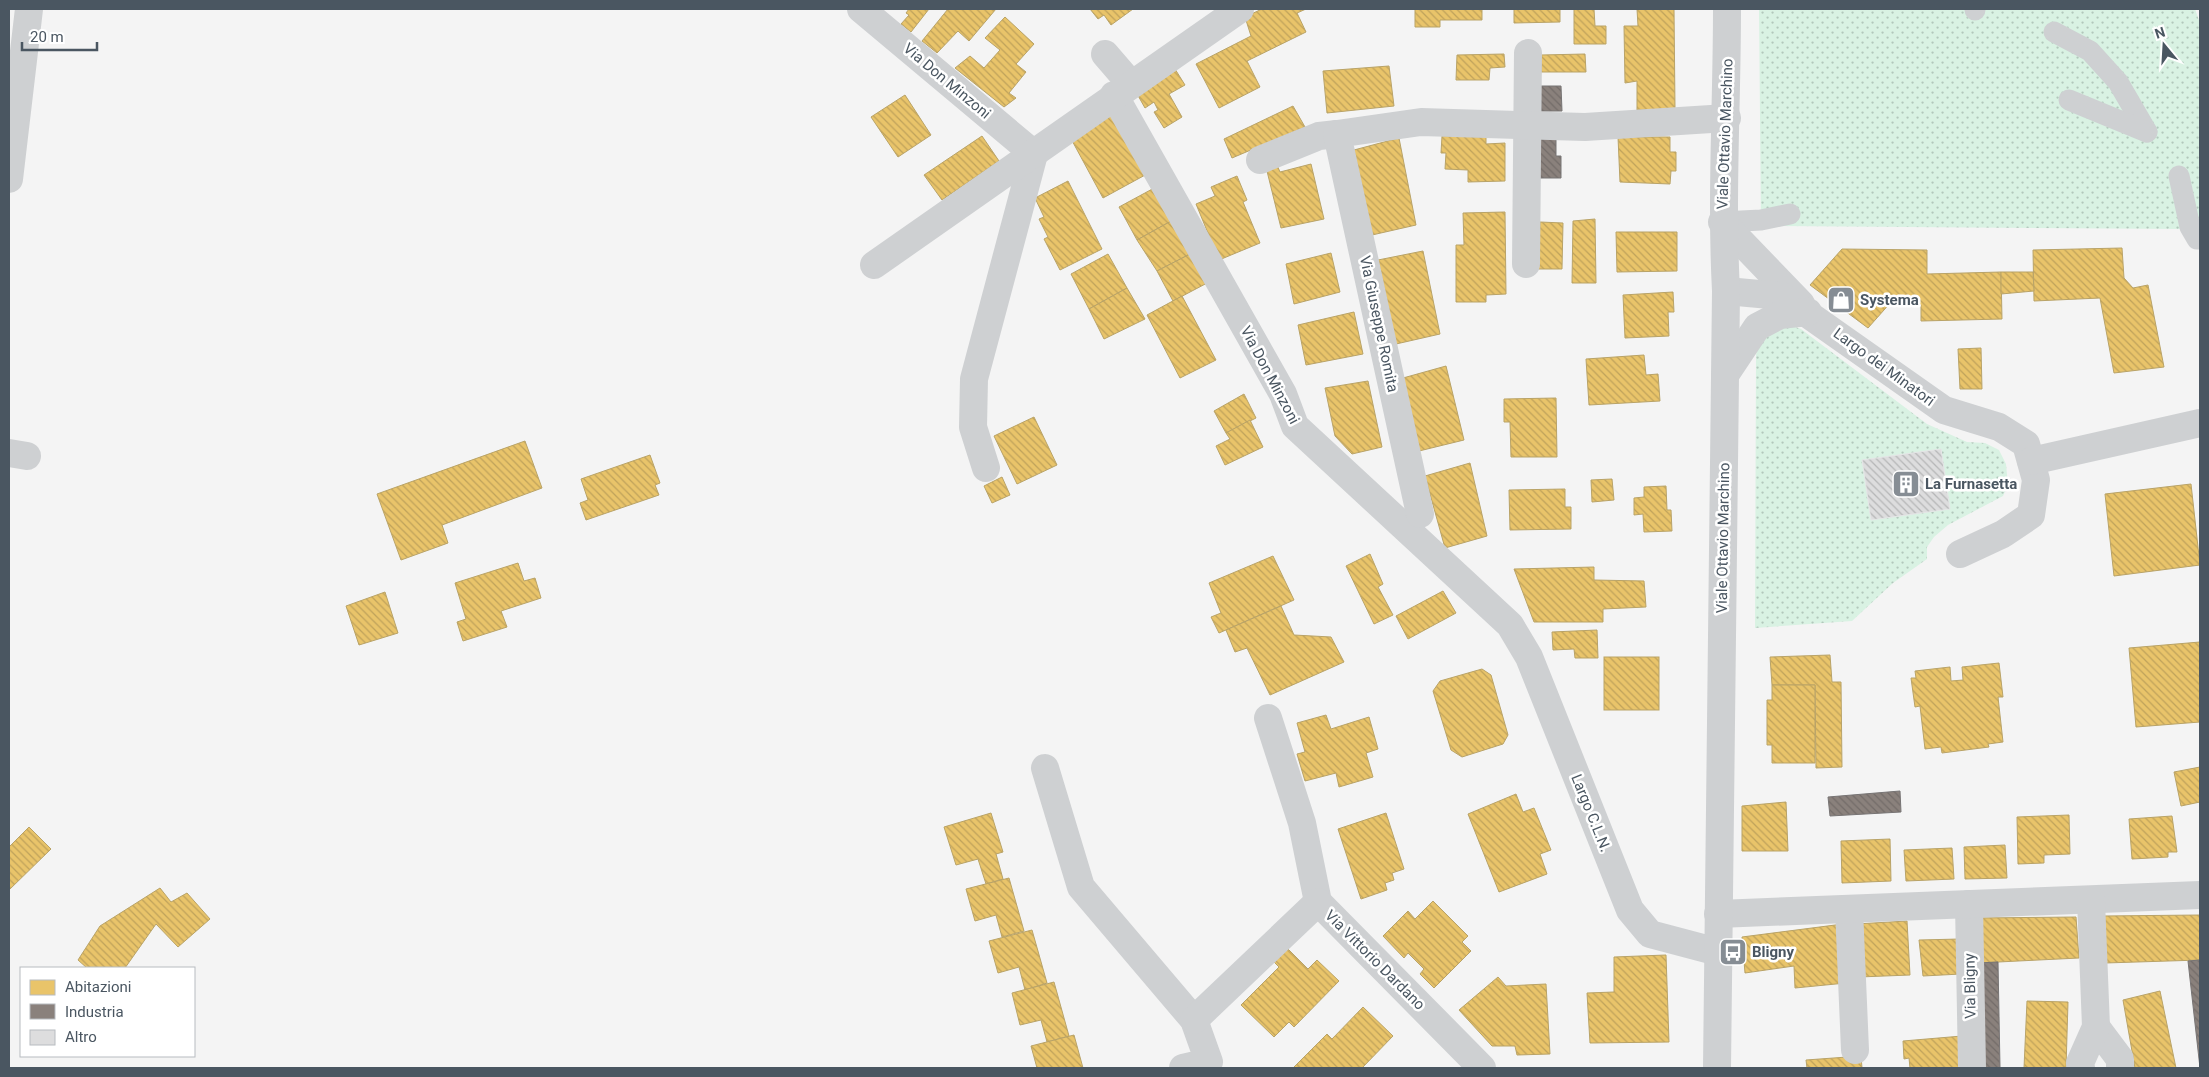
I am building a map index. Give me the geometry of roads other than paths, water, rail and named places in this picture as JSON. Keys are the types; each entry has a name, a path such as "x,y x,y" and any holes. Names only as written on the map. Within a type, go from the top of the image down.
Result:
{"street":[{"path":"9,179 14,83 29,9"},
{"name":"Via Don Minzoni","path":"860,9 1034,154"},
{"path":"874,265 1240,9"},
{"name":"Viale Ottavio Marchino","path":"1717,1068 1726,291 1722,222 1727,118 1727,9"},
{"path":"2054,32 2090,51 2118,82 2147,132 2069,100"},
{"path":"1526,264 1528,53"},
{"name":"Via Don Minzoni","path":"1105,54 1122,90 1282,394 1295,426 1348,478 1510,625"},
{"path":"1260,160 1319,136 1421,122 1585,127 1727,118"},
{"name":"Via Giuseppe Romita","path":"1338,134 1420,514"},
{"path":"986,468 973,427 974,379 1034,154"},
{"path":"2179,176 2190,227 2197,239 2200,239"},
{"path":"1722,222 1761,220 1790,214"},
{"path":"1722,222 1786,286 1808,312"},
{"name":"Largo dei Minatori","path":"1726,291 1782,296 1808,312 1944,410 1999,427 2026,444 2036,480 2031,515 2003,534 1960,554"},
{"path":"1725,375 1757,327 1780,315 1808,312"},
{"path":"2031,461 2200,423"},
{"name":"Largo C.L.N.","path":"1510,625 1529,657 1630,910 1650,934 1718,952"},
{"name":"Via Vittorio Dardano","path":"1268,718 1302,823 1318,902 1482,1068"},
{"path":"1045,768 1081,886 1194,1020 1210,1062 1183,1068"},
{"path":"1718,914 2200,895"},
{"path":"2080,1068 2080,1063 2096,1027 2091,900"},
{"path":"1194,1020 1318,902"},
{"name":"Via Bligny","path":"1969,904 1972,1068"},
{"path":"1849,909 1855,1050"},
{"path":"2096,1027 2120,1058 2120,1068"}],"place":[{"name":"Systema","path":"1841,300"},
{"name":"La Furnasetta","path":"1906,484"},
{"name":"Bligny","path":"1733,952"}]}
